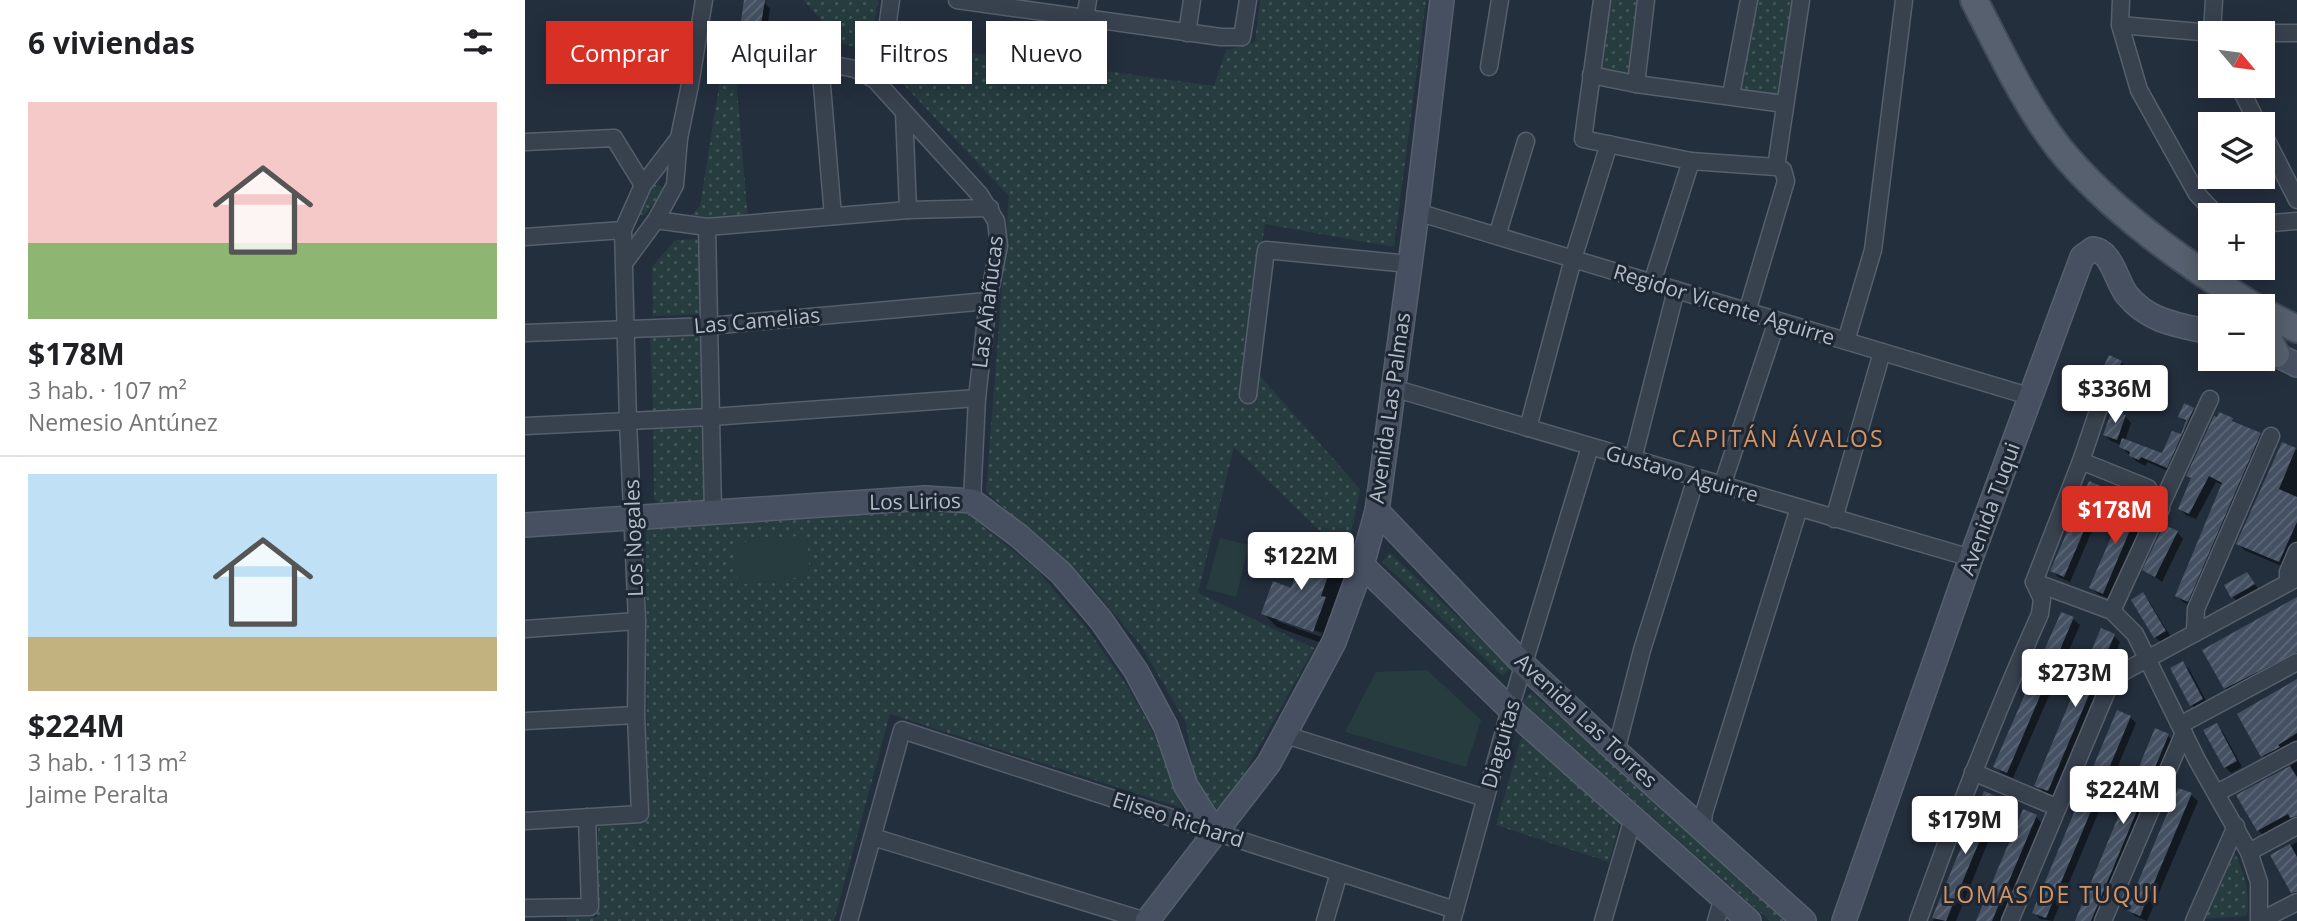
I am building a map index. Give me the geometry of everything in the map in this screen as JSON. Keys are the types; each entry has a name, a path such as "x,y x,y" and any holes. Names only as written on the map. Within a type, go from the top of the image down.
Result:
{"main road":[{"path":"1974,0 2028,102 2060,149 2102,193 2176,256 2234,294"},
{"path":"2275,318 2297,330"}],"street":[{"name":"Los Nogales","path":"625,262 656,220 674,185 679,138 703,0"},
{"path":"888,21 891,0"},
{"path":"957,0 1221,37 1242,37 1248,0"},
{"path":"1085,18 1088,0"},
{"path":"1187,33 1192,0"},
{"name":"Avenida Las Palmas","path":"1147,921 1269,763 1286,735 1334,642 1362,565 1377,511 1417,212 1441,0"},
{"path":"1489,67 1500,0"},
{"path":"1602,0 1583,139 1691,161 1780,169"},
{"path":"1636,84 1647,0"},
{"path":"1731,96 1749,0"},
{"path":"1747,312 1786,181 1780,169 1784,104 1801,0"},
{"path":"1846,341 1873,250 1905,0"},
{"path":"2121,0 2120,25 2139,90 2197,194 2206,203"},
{"path":"2213,21 2214,0"},
{"path":"2120,25 2198,32"},
{"path":"2275,33 2297,33"},
{"name":"Las Añañucas","path":"833,216 820,62 855,69 876,80 990,208 996,221 999,246 988,301 977,398 972,501"},
{"path":"1591,75 1636,84 1784,104"},
{"path":"904,112 908,210"},
{"path":"525,142 614,138 643,185"},
{"name":"Los Nogales","path":"587,817 640,814 636,715 638,621 628,422 623,230 643,185 679,138"},
{"path":"1497,236 1526,141"},
{"path":"1528,428 1573,259 1609,144"},
{"path":"2275,157 2297,200"},
{"path":"1652,283 1691,161"},
{"path":"656,220 707,227 908,210 990,208"},
{"name":"Regidor Vicente Aguirre","path":"1417,212 2032,397"},
{"path":"2275,223 2297,220"},
{"path":"707,227 713,512"},
{"path":"525,237 623,230"},
{"path":"1248,395 1266,250 1409,264"},
{"name":"Avenida Tuqui","path":"1844,921 1971,558 2080,262 2089,251 2098,250 2106,254 2120,285 2137,306 2173,325 2198,330"},
{"path":"1633,459 1677,290"},
{"name":"Las Camelias","path":"525,333 709,326 988,301"},
{"path":"1722,486 1777,321"},
{"path":"1834,519 1882,352"},
{"name":"Gustavo Aguirre","path":"1393,388 1971,558"},
{"path":"525,426 711,417 977,398"},
{"path":"1918,921 1998,708 2040,614 2042,599 2034,583 2102,399"},
{"path":"2112,611 2210,399"},
{"path":"2195,633 2196,609 2271,436"},
{"name":"Diaguitas","path":"1453,916 1510,709 1590,447"},
{"path":"2081,461 2148,488 2161,509"},
{"path":"1616,751 1642,650 1696,478"},
{"name":"Los Lirios","path":"525,524 925,498 972,501 1019,536 1061,573 1101,620 1136,671 1166,727 1186,786 1215,832"},
{"path":"1702,829 1704,813 1744,680 1799,509"},
{"name":"Avenida Las Torres","path":"1377,511 1524,665 1804,921"},
{"path":"2010,921 2109,686 2123,672 2293,580 2288,572 2297,551"},
{"name":"Avenida Las Torres","path":"1362,565 1510,709 1749,921"},
{"path":"2034,583 2112,611 2135,634 2182,729 2249,852 2259,882 2260,921 2297,902"},
{"path":"525,629 638,621"},
{"path":"2103,921 2182,729 2297,662"},
{"path":"525,721 636,715"},
{"name":"Eliseo Richard","path":"873,837 902,730 1339,873 1453,916"},
{"path":"1286,735 1485,798"},
{"path":"2217,793 2297,750"},
{"path":"1973,772 2056,807"},
{"path":"525,821 587,817 590,907 559,914 525,908"},
{"path":"1603,921 1633,818"},
{"path":"2194,921 2236,826"},
{"path":"2249,852 2297,826"},
{"path":"849,921 873,837 1111,916 1147,921"},
{"path":"1325,921 1339,873"},
{"path":"1716,921 1723,898"}],"green space":[{"path":"803,0 878,0 875,21 855,21 855,47 841,43 841,21 822,21"},
{"path":"1260,0 1426,0 1394,247 1265,224 1245,359 1360,489 1346,557 1234,447 1198,593 1314,648 1236,788 1218,809 1196,790 1186,723 1142,647 1087,581 986,492 1009,196 903,84 972,84 972,53 986,55 986,84 1107,84 1107,71 1214,86 1226,50 1255,42"},
{"path":"1605,0 1642,0 1633,77 1596,71"},
{"path":"1752,0 1795,0 1778,100 1735,94"},
{"path":"719,84 736,84 748,218 684,222 700,206"},
{"path":"653,185 663,188 661,195 643,216 638,213 637,208"},
{"path":"701,239 703,314 653,316 652,267 675,240"},
{"path":"704,334 706,411 653,413 650,336"},
{"path":"708,422 710,504 660,505 654,499 653,424"},
{"path":"949,509 965,512 1037,570 1086,627 1129,689 1154,734 1182,808 890,714 834,921 567,921 567,917 597,917 598,826 647,819 646,529"},
{"path":"807,535 810,576 738,585 736,543"},
{"path":"1220,538 1249,545 1236,597 1206,589"},
{"path":"1390,553 1511,667 1503,676 1382,562"},
{"path":"1427,670 1481,720 1466,767 1345,732 1376,672"},
{"path":"1531,692 1791,921 1770,921 1522,702"},
{"path":"1522,735 1620,821 1609,862 1496,825"},
{"path":"2232,845 2247,888 2247,916 2200,919"}],"building":[{"path":"744,0 765,0 762,21 741,21"},
{"path":"2109,355 2122,361 2111,386 2098,379"},
{"path":"2148,373 2161,379 2151,403 2137,398"},
{"path":"2184,403 2194,408 2167,468 2141,457 2139,460 2129,456 2130,452 2119,447 2122,438 2162,453 2172,431 2181,434 2186,420 2178,417"},
{"path":"2112,410 2126,415 2117,440 2103,435"},
{"path":"2219,412 2233,418 2232,421 2261,433 2188,602 2175,596 2222,483 2209,476 2189,514 2178,509 2191,478 2186,476 2214,416 2217,417"},
{"path":"2282,442 2296,448 2279,489 2297,497 2297,522 2279,562 2236,544"},
{"path":"2089,481 2103,487 2064,577 2050,571"},
{"path":"2128,498 2141,504 2103,594 2089,588"},
{"path":"2164,525 2178,531 2155,577 2142,570"},
{"path":"1306,546 1335,556 1321,596 1326,597 1313,632 1261,614 1273,581 1291,588"},
{"path":"2247,572 2255,584 2231,598 2224,585"},
{"path":"2143,592 2166,631 2154,638 2131,600"},
{"path":"2297,597 2297,652 2224,689 2202,650"},
{"path":"2061,612 2074,617 2007,773 1993,767"},
{"path":"2101,628 2115,634 2048,791 2034,786"},
{"path":"2183,661 2203,699 2190,706 2170,668"},
{"path":"2297,679 2297,733 2278,745 2280,747 2261,757 2237,714"},
{"path":"2117,710 2131,716 2046,918 2032,913"},
{"path":"2217,723 2237,761 2224,768 2203,730"},
{"path":"2155,728 2169,734 2091,921 2075,921"},
{"path":"2290,766 2297,777 2297,816 2290,818 2288,814 2257,831 2236,795"},
{"path":"2178,788 2192,793 2140,916 2126,910"},
{"path":"1984,791 1998,797 1946,921 1932,918"},
{"path":"2023,809 2037,815 1992,921 1976,921"},
{"path":"2290,844 2297,857 2297,892 2291,893 2270,855"}],"district":[{"name":"CAPITÁN ÁVALOS","path":"1778,439"},
{"name":"LOMAS DE TUQUI","path":"2051,895"}]}
